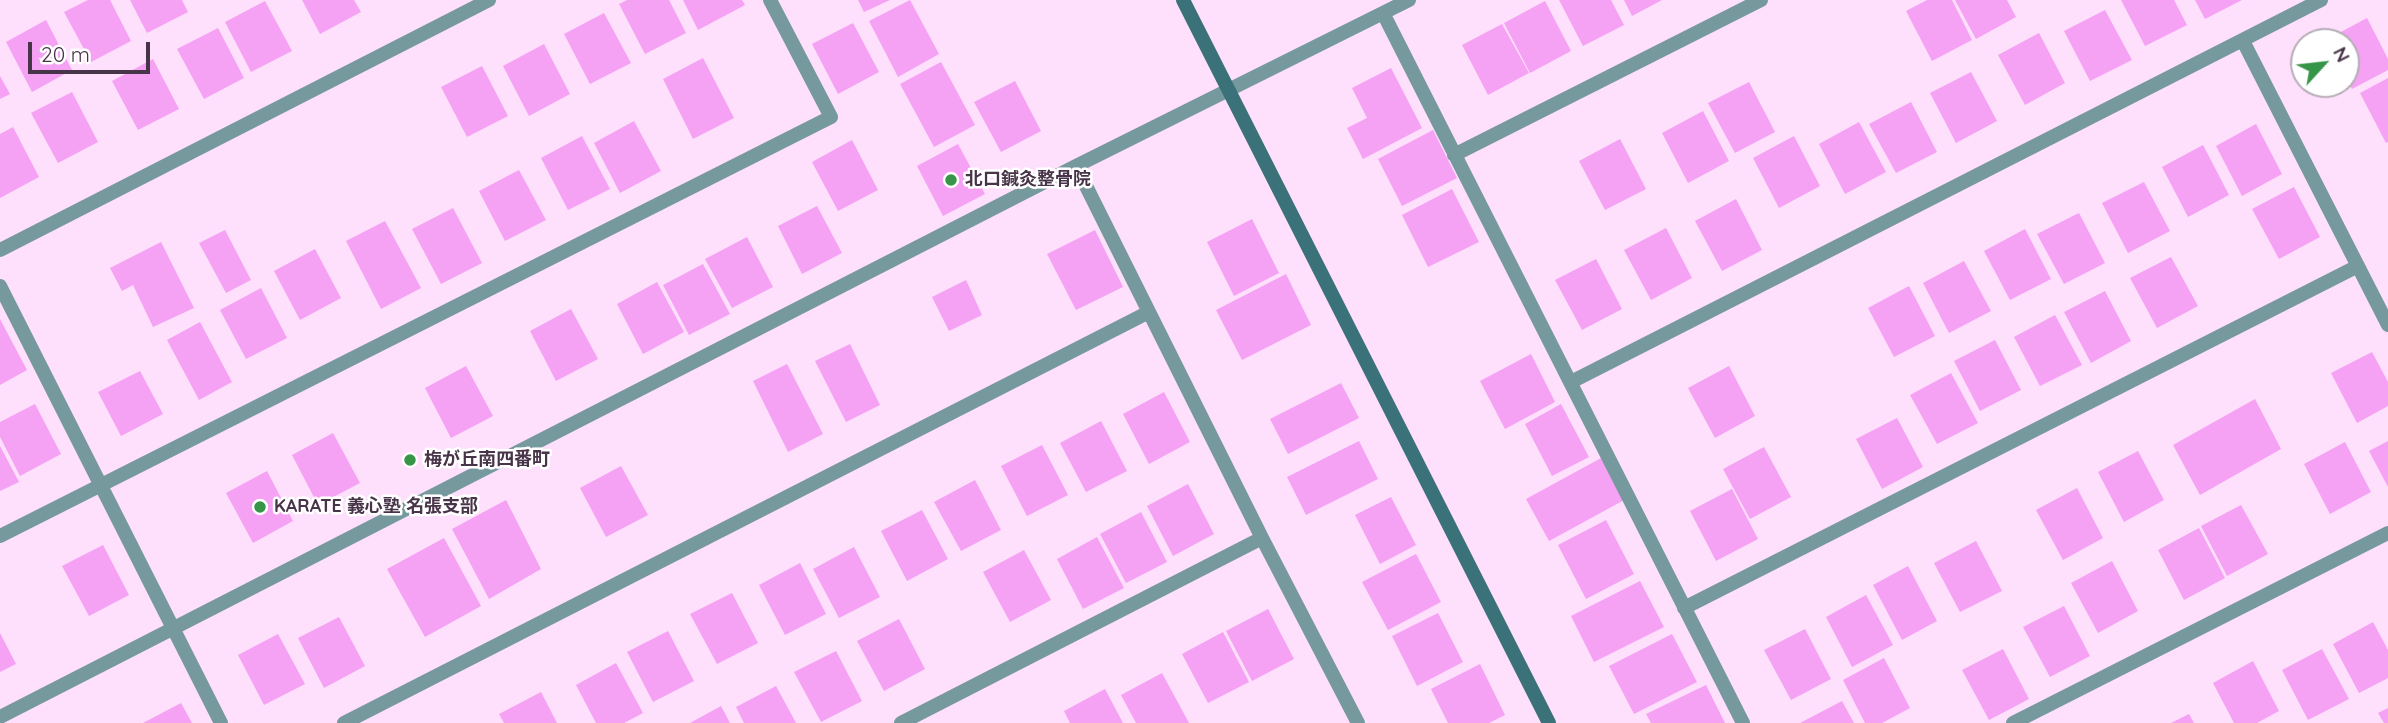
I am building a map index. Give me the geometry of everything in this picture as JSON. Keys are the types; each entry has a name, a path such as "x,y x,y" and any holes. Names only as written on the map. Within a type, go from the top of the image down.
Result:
{"street":[{"path":"0,250 489,0"},
{"path":"0,536 831,117 770,0"},
{"path":"1183,0 1549,723"},
{"path":"0,717 1076,166 1409,0"},
{"path":"1454,155 1761,0"},
{"path":"1571,382 2321,0"},
{"path":"1383,13 1742,723"},
{"path":"2243,41 2388,325"},
{"path":"1076,166 1358,723"},
{"path":"1684,608 2358,266"},
{"path":"0,286 221,723"},
{"path":"344,723 1149,312"},
{"path":"2014,723 2388,533"},
{"path":"901,723 1262,538"}],"building":[{"path":"88,0 110,0 131,41 91,62 64,12"},
{"path":"130,0 182,0 188,12 147,33"},
{"path":"302,0 354,0 361,12 320,34"},
{"path":"627,0 669,0 686,33 645,54 619,4"},
{"path":"683,0 742,0 745,5 698,30"},
{"path":"858,0 890,0 864,12"},
{"path":"910,0 939,54 898,77 869,21"},
{"path":"1559,0 1611,0 1624,25 1583,46"},
{"path":"1624,0 1662,0 1632,16"},
{"path":"1927,0 1952,0 1972,40 1932,61 1906,11"},
{"path":"1955,0 2007,0 2016,17 1976,39"},
{"path":"2121,0 2174,0 2187,25 2145,46"},
{"path":"2195,0 2242,0 2205,19"},
{"path":"265,1 292,51 251,72 225,22"},
{"path":"1545,1 1571,51 1530,73 1504,23"},
{"path":"2105,10 2132,60 2090,81 2064,31"},
{"path":"604,13 631,63 590,84 564,34"},
{"path":"2367,18 2388,59 2388,70 2360,85 2360,28 2348,28"},
{"path":"46,20 72,70 32,92 6,42"},
{"path":"853,23 879,72 838,94 812,44"},
{"path":"1502,24 1529,73 1488,95 1462,45"},
{"path":"218,28 244,78 204,99 177,49"},
{"path":"2039,33 2065,83 2025,105 1998,55"},
{"path":"544,44 570,94 529,116 503,66"},
{"path":"703,58 734,118 693,139 663,79"},
{"path":"153,59 179,109 138,130 112,81"},
{"path":"941,62 975,125 934,147 900,84"},
{"path":"482,66 508,116 467,137 441,87"},
{"path":"1391,68 1422,128 1363,159 1347,128 1367,118 1352,88"},
{"path":"1971,72 1997,121 1956,143 1930,93"},
{"path":"0,76 10,94 0,99"},
{"path":"2388,78 2388,142 2386,143 2360,93"},
{"path":"1015,81 1041,131 1001,152 974,102"},
{"path":"1749,82 1775,132 1735,153 1708,103"},
{"path":"72,92 98,142 58,163 31,113"},
{"path":"1911,102 1937,152 1896,173 1869,124"},
{"path":"1703,111 1729,161 1688,183 1662,133"},
{"path":"634,121 661,171 620,193 594,143"},
{"path":"1859,122 1886,172 1845,194 1819,144"},
{"path":"2256,124 2282,174 2242,196 2216,146"},
{"path":"13,127 39,177 0,198 0,134"},
{"path":"1433,130 1457,178 1402,206 1378,159"},
{"path":"582,136 610,189 568,210 541,158"},
{"path":"1794,136 1820,186 1779,208 1753,158"},
{"path":"1620,139 1646,189 1605,210 1579,161"},
{"path":"852,140 878,190 838,211 812,162"},
{"name":"北口鍼灸整骨院","path":"958,144 985,194 943,216 917,166"},
{"path":"2203,145 2229,195 2188,217 2162,167"},
{"path":"519,170 546,220 505,241 479,191"},
{"path":"2144,182 2170,231 2128,253 2102,203"},
{"path":"2294,187 2320,237 2279,259 2252,209"},
{"path":"1452,189 1479,242 1428,267 1402,215"},
{"path":"1736,199 1762,250 1722,271 1695,221"},
{"path":"817,206 842,253 802,274 778,226"},
{"path":"453,208 482,263 441,284 412,229"},
{"path":"2079,213 2105,263 2064,284 2037,234"},
{"path":"1252,219 1279,273 1234,296 1207,242"},
{"path":"385,221 421,288 381,309 346,241"},
{"path":"1666,228 1692,278 1651,300 1624,250"},
{"path":"2025,229 2051,279 2010,300 1984,251"},
{"path":"225,230 251,280 226,293 199,243"},
{"path":"1095,230 1123,287 1076,310 1047,254"},
{"path":"747,237 773,287 732,308 705,259"},
{"path":"161,242 194,308 153,327 133,285 122,291 110,268"},
{"path":"315,249 341,298 300,320 274,271"},
{"path":"2171,257 2198,306 2157,328 2130,278"},
{"path":"1596,259 1622,309 1582,330 1555,280"},
{"path":"1964,261 1991,311 1949,333 1923,283"},
{"path":"703,264 730,314 689,335 663,285"},
{"path":"1286,274 1311,325 1242,360 1216,310"},
{"path":"966,280 982,315 949,331 932,297"},
{"path":"657,282 684,332 643,354 617,304"},
{"path":"1909,286 1935,336 1894,357 1868,308"},
{"path":"261,288 287,338 246,359 220,310"},
{"path":"2105,291 2131,341 2091,363 2064,312"},
{"path":"571,309 598,359 556,381 530,331"},
{"path":"2055,315 2082,365 2040,386 2014,337"},
{"path":"0,319 27,370 0,385"},
{"path":"200,322 232,382 199,400 167,340"},
{"path":"1995,340 2021,390 1980,411 1954,361"},
{"path":"850,344 880,405 846,422 815,361"},
{"path":"2372,352 2388,382 2388,406 2357,423 2331,373"},
{"path":"1531,354 1555,402 1505,429 1480,381"},
{"path":"787,364 823,434 788,452 753,381"},
{"path":"466,366 493,416 451,438 425,388"},
{"path":"1729,366 1755,416 1715,438 1688,388"},
{"path":"140,371 163,414 121,436 98,392"},
{"path":"1951,373 1978,423 1937,444 1910,395"},
{"path":"1341,383 1359,418 1288,454 1270,419"},
{"path":"1164,392 1190,442 1149,464 1123,414"},
{"path":"2255,399 2281,449 2200,495 2173,445"},
{"path":"35,404 61,454 20,476 0,437 0,422"},
{"path":"1561,404 1589,457 1552,476 1525,424"},
{"path":"1897,418 1923,467 1882,489 1856,439"},
{"path":"1101,421 1127,471 1086,492 1060,443"},
{"path":"333,433 360,483 318,505 292,455"},
{"path":"1359,441 1378,479 1306,515 1287,477"},
{"path":"2388,441 2388,487 2369,451"},
{"path":"2345,442 2371,492 2330,514 2304,464"},
{"path":"1042,445 1068,495 1027,516 1001,466"},
{"path":"0,446 19,482 0,491"},
{"path":"1764,447 1791,497 1750,519 1723,469"},
{"path":"2138,451 2164,500 2124,522 2098,472"},
{"path":"1603,457 1626,499 1549,541 1526,499"},
{"path":"621,466 648,515 606,537 580,488"},
{"name":"KARATE 義心塾 名張支部","path":"267,471 293,521 253,543 226,493"},
{"path":"975,480 1001,530 961,551 934,502"},
{"path":"1188,484 1214,534 1173,556 1147,506"},
{"path":"2077,488 2103,538 2063,560 2036,510"},
{"path":"1732,489 1758,539 1716,561 1690,511"},
{"path":"1391,497 1416,545 1380,564 1355,515"},
{"path":"506,500 541,569 489,599 452,529"},
{"path":"2241,505 2268,554 2227,576 2201,526"},
{"path":"922,510 948,559 907,581 881,531"},
{"path":"1141,512 1167,562 1126,583 1100,534"},
{"path":"1606,520 1634,574 1586,599 1558,545"},
{"path":"2199,528 2225,578 2184,600 2158,550"},
{"path":"1097,537 1124,588 1083,609 1057,559"},
{"path":"444,538 481,606 425,637 387,569"},
{"path":"1976,541 2002,591 1960,612 1934,563"},
{"path":"103,545 129,595 89,616 62,566"},
{"path":"854,547 880,597 839,618 813,569"},
{"path":"1024,550 1051,600 1010,622 983,572"},
{"path":"1416,554 1441,602 1388,630 1362,582"},
{"path":"2112,561 2138,611 2098,633 2071,583"},
{"path":"800,563 826,614 785,635 759,585"},
{"path":"1908,566 1937,621 1902,640 1873,585"},
{"path":"1640,581 1664,627 1594,662 1571,616"},
{"path":"732,593 758,643 717,664 690,614"},
{"path":"1866,595 1893,645 1852,667 1826,617"},
{"path":"2064,606 2090,656 2050,677 2023,627"},
{"path":"1268,609 1294,659 1252,681 1226,631"},
{"path":"1438,613 1463,662 1417,686 1392,636"},
{"path":"339,617 365,666 324,688 298,638"},
{"path":"899,619 925,669 884,691 857,641"},
{"path":"2373,622 2388,650 2388,678 2359,693 2333,644"},
{"path":"1805,629 1831,679 1791,700 1764,650"},
{"path":"668,631 694,681 653,702 627,652"},
{"path":"1223,632 1249,682 1208,703 1182,654"},
{"path":"0,633 16,664 0,672"},
{"path":"278,634 305,684 264,705 238,655"},
{"path":"1672,634 1697,682 1634,714 1609,666"},
{"path":"2003,649 2029,699 1989,720 1962,670"},
{"path":"2322,649 2349,699 2308,720 2282,670"},
{"path":"836,651 862,701 821,722 794,672"},
{"path":"1884,658 1910,708 1882,723 1865,723 1843,680"},
{"path":"2253,661 2279,711 2257,723 2234,723 2213,683"},
{"path":"616,663 643,713 624,723 596,723 576,685"},
{"path":"1480,664 1505,715 1489,723 1448,723 1431,689"},
{"path":"1162,673 1189,723 1136,723 1121,695"},
{"path":"1706,685 1725,723 1651,723 1646,714"},
{"path":"776,686 796,723 744,723 736,707"},
{"path":"1105,689 1123,723 1070,723 1064,711"},
{"path":"541,692 557,723 504,723 499,714"},
{"path":"1842,701 1854,723 1800,723"},
{"path":"181,703 192,723 143,723"},
{"path":"721,706 730,723 690,723"},
{"path":"2388,708 2388,723 2384,723 2378,713"},
{"path":"2189,714 2194,723 2171,723"}],"place":[{"name":"北口鍼灸整骨院","path":"951,180"},
{"name":"梅が丘南四番町","path":"410,460"},
{"name":"KARATE 義心塾 名張支部","path":"260,507"}]}
